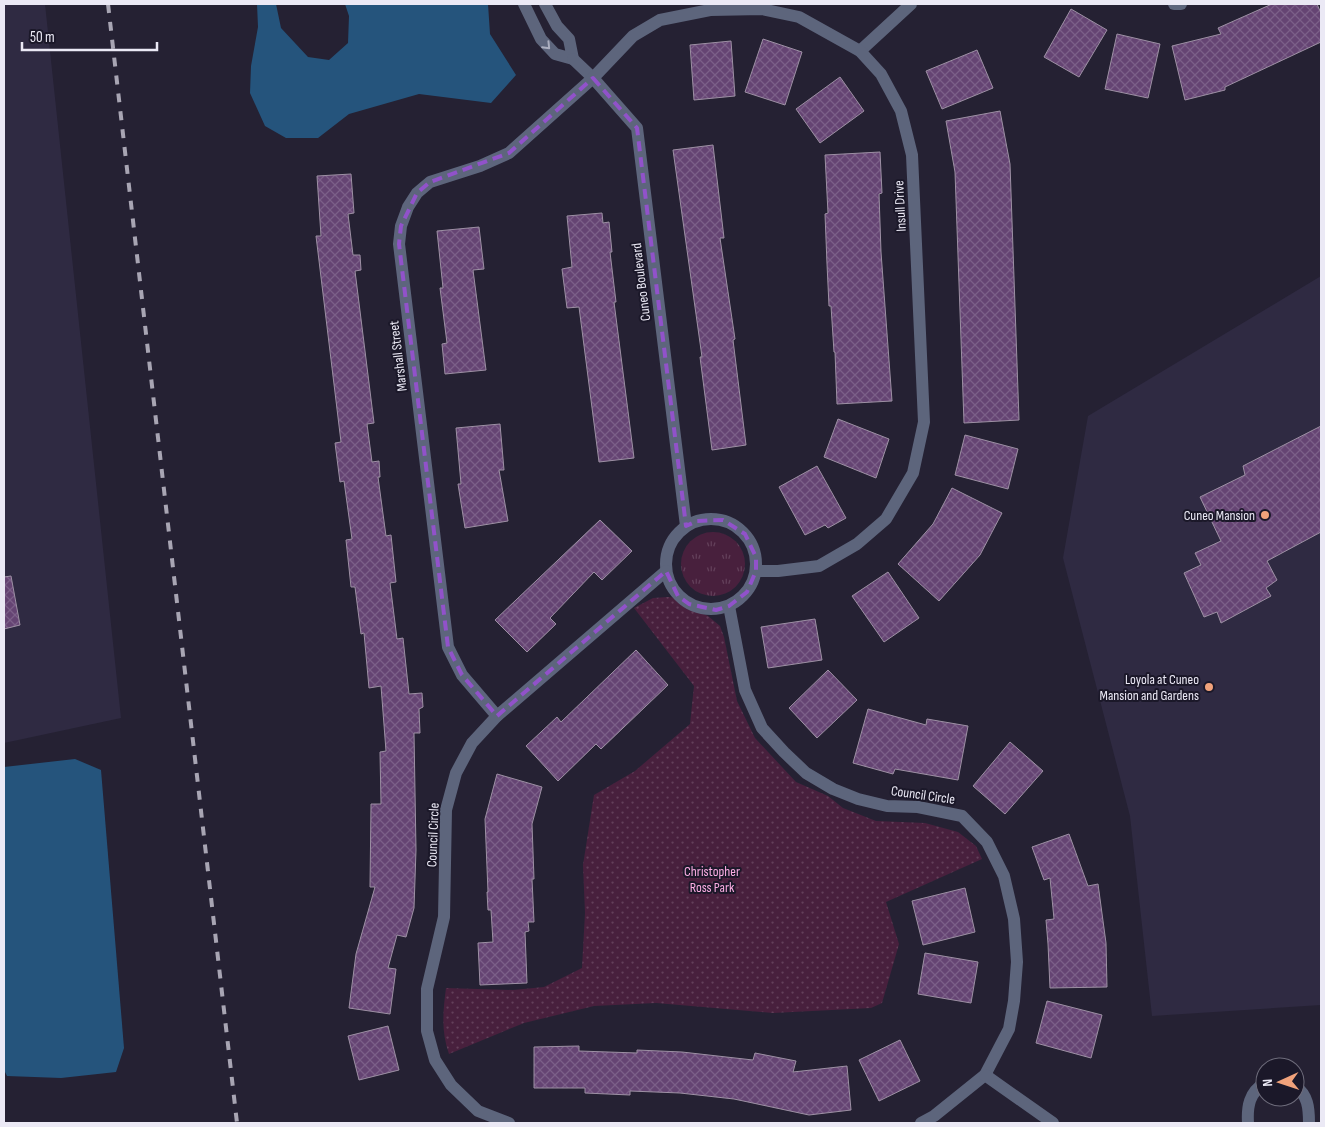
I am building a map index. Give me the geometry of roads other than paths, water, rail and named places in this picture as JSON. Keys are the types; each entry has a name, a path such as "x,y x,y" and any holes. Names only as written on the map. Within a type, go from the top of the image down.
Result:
{"street":[{"name":"Cuneo Boulevard","path":"524,4 541,39 555,54 573,59 593,78 636,128 686,526"},
{"name":"Cuneo Boulevard","path":"545,4 557,26 569,39 573,59"},
{"path":"860,51 911,4"},
{"path":"1174,4 1181,4"},
{"name":"Insull Drive","path":"593,78 633,36 660,20 710,10 762,9 799,18 860,51 881,74 901,112 912,155 924,422 913,473 886,519 857,544 819,566 778,572 756,571"},
{"name":"Marshall Street","path":"497,716 462,675 448,647 399,244 401,226 408,208 417,193 430,182 480,166 509,153 593,78"},
{"path":"710,519 723,520 745,534 752,545 756,558 756,571 753,582 739,600 729,606 716,610 702,609 689,604 678,596 670,584 666,571 666,558 669,546 676,535 686,526 710,519"},
{"name":"Council Circle","path":"509,1123 478,1111 451,1085 436,1060 427,1031 427,989 444,917 446,810 456,773 476,738 497,716 666,571"},
{"name":"Council Circle","path":"729,606 745,690 762,728 806,773 833,789 858,799 887,806 918,807 962,816 987,842 1004,876 1014,919 1017,962 1014,1001 1009,1029 986,1075 934,1116 921,1123"},
{"path":"986,1075 1053,1123"},
{"path":"1248,1123 1247,1110 1249,1100 1255,1090"},
{"path":"1305,1096 1309,1107 1309,1123"}],"water":[{"path":"257,4 276,4 281,28 308,57 329,60 348,43 349,16 345,4 488,4 490,34 516,75 491,103 419,94 349,114 318,138 286,138 265,126 250,93 251,66 258,27"},
{"path":"75,759 101,770 124,1048 116,1072 61,1078 7,1076 4,1070 4,767"}],"railway":[{"path":"108,4 237,1123"}],"place":[{"name":"Cuneo Mansion","path":"1265,515"},
{"name":"Loyola at Cuneo Mansion and Gardens","path":"1209,687"}],"park label":[{"name":"Christopher Ross Park","path":"712,880"}]}
